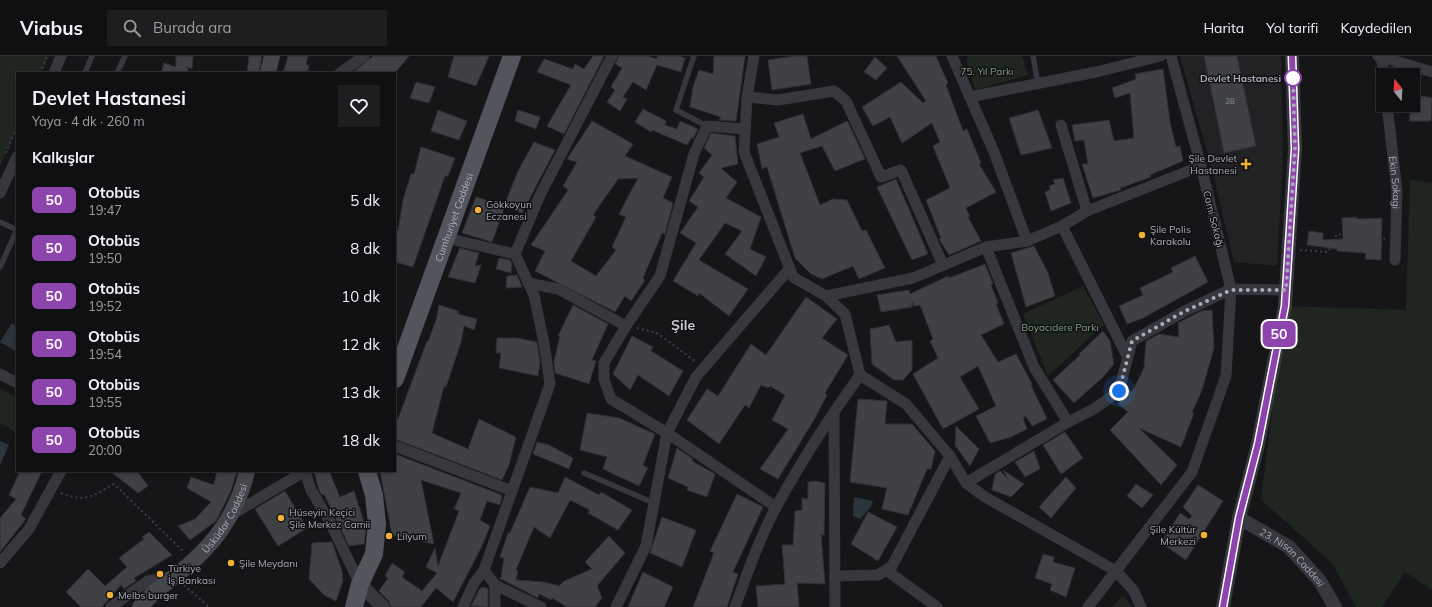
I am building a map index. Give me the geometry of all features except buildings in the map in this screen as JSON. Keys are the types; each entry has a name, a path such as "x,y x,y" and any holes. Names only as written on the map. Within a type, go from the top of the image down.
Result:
{"main road":[{"path":"268,72 272,56"},
{"name":"Cumhuriyet Caddesi","path":"396,376 512,56"},
{"name":"Üsküdar Caddesi","path":"140,607 148,597 194,561 227,523 243,489 247,472"},
{"path":"354,607 360,584 374,554 377,524 374,495 367,472"}],"street":[{"path":"54,72 61,56"},
{"path":"341,72 364,56"},
{"path":"463,607 474,584 484,570 550,384 535,302 515,254 540,195 612,56"},
{"path":"754,56 747,97 744,152 793,277 826,296 844,314 860,375 906,404 950,456 966,483 985,497 1116,571 1134,591 1141,607"},
{"path":"952,56 994,152 1027,241"},
{"path":"970,97 1096,72 1161,56"},
{"name":"Cami Sokağı","path":"1088,607 1192,472 1226,376 1231,290 1201,166 1171,56"},
{"path":"1223,607 1239,518 1258,444 1285,306 1295,149 1292,56"},
{"path":"1378,56 1432,72"},
{"path":"1382,56 1383,68"},
{"path":"747,97 778,100 834,91 846,101 881,177 901,170 943,265"},
{"name":"Ekin Sokagi","path":"1388,112 1397,190 1395,260"},
{"path":"1061,125 1087,211"},
{"path":"745,129 707,126 694,154 660,276 626,326 604,363 604,379 611,399 667,433 776,508"},
{"path":"0,193 16,159"},
{"path":"826,296 913,278 986,247 1027,241 1062,226 1087,211 1201,166"},
{"path":"1062,226 1127,356"},
{"path":"446,238 515,254"},
{"path":"986,247 1034,367 1068,422"},
{"path":"616,607 646,546 667,433 696,377 790,268"},
{"path":"528,283 558,290 626,326"},
{"path":"966,483 1068,422 1094,410 1119,391 1132,341 1185,311 1231,290 1286,290"},
{"path":"0,374 16,382"},
{"path":"735,607 747,574 776,508 834,410 860,375"},
{"path":"834,410 835,607"},
{"path":"396,446 512,491"},
{"path":"835,576 878,575 892,566 950,456"},
{"path":"0,563 29,529 60,472"},
{"path":"231,515 303,472"},
{"path":"305,472 311,490 330,522 360,584 383,607"},
{"name":"23. Nisan Caddesi","path":"1239,518 1289,548 1320,581 1335,607"},
{"path":"484,570 496,584 541,607"},
{"path":"886,570 937,607"},
{"path":"111,607 148,581 174,576"},
{"path":"495,607 496,584"}],"lane":[{"path":"85,72 92,56"},
{"path":"117,72 124,56"},
{"path":"694,56 676,110 707,126"},
{"path":"1033,56 1038,84"},
{"path":"0,222 16,230"},
{"path":"0,267 16,232"},
{"path":"584,473 654,503"}],"path":[{"path":"40,72 47,56"},
{"path":"6,153 16,128"},
{"path":"1288,249 1328,252 1337,234 1396,240"},
{"path":"626,326 657,333 704,368"},
{"path":"51,489 75,499 95,495 114,484 194,561"},
{"path":"174,576 209,607"}],"shaded area":[{"name":"Şile Devlet Hastanesi","path":"1180,56 1281,56 1283,157 1277,266 1234,262 1212,170"},
{"path":"12,323 16,326 16,351 0,342"},
{"path":"0,441 9,445 0,465"},
{"path":"854,497 873,501 871,507 860,519 853,516"}],"green space":[{"path":"0,56 49,56 41,72 16,72 16,130 0,166"},
{"name":"75. Yıl Parkı","path":"971,56 1022,56 1028,75 975,90 966,58"},
{"path":"1410,180 1432,183 1432,590 1405,572 1382,607 1356,607 1332,563 1261,500 1285,306 1406,310"},
{"name":"Boyacıdere Parkı","path":"1083,286 1104,325 1048,376 1023,314"},
{"path":"0,388 16,397 16,432 0,423"},
{"path":"1123,595 1132,607 1112,607"}],"bus line":[{"name":"50","path":"1223,607 1239,518 1258,444 1285,306 1295,149 1292,56"}],"place":[{"name":"Devlet Hastanesi","path":"1293,78"},
{"name":"Şile Devlet Hastanesi","path":"1246,164"},
{"name":"Gökkoyun Eczanesi","path":"478,210"},
{"name":"Şile Polis Karakolu","path":"1142,235"},
{"name":"Hüseyin Keçici Şile Merkez Camii","path":"281,518"},
{"name":"Şile Kültür Merkezi","path":"1204,535"},
{"name":"Lilyum","path":"389,536"},
{"name":"Şile Meydanı","path":"231,563"},
{"name":"Türkiye İş Bankası","path":"160,574"},
{"name":"Melbs burger","path":"110,595"}],"district":[{"name":"Şile","path":"683,325"}],"route":[{"path":"1119,391 1132,341 1185,311 1231,290 1286,290 1295,149 1293,78"}]}
